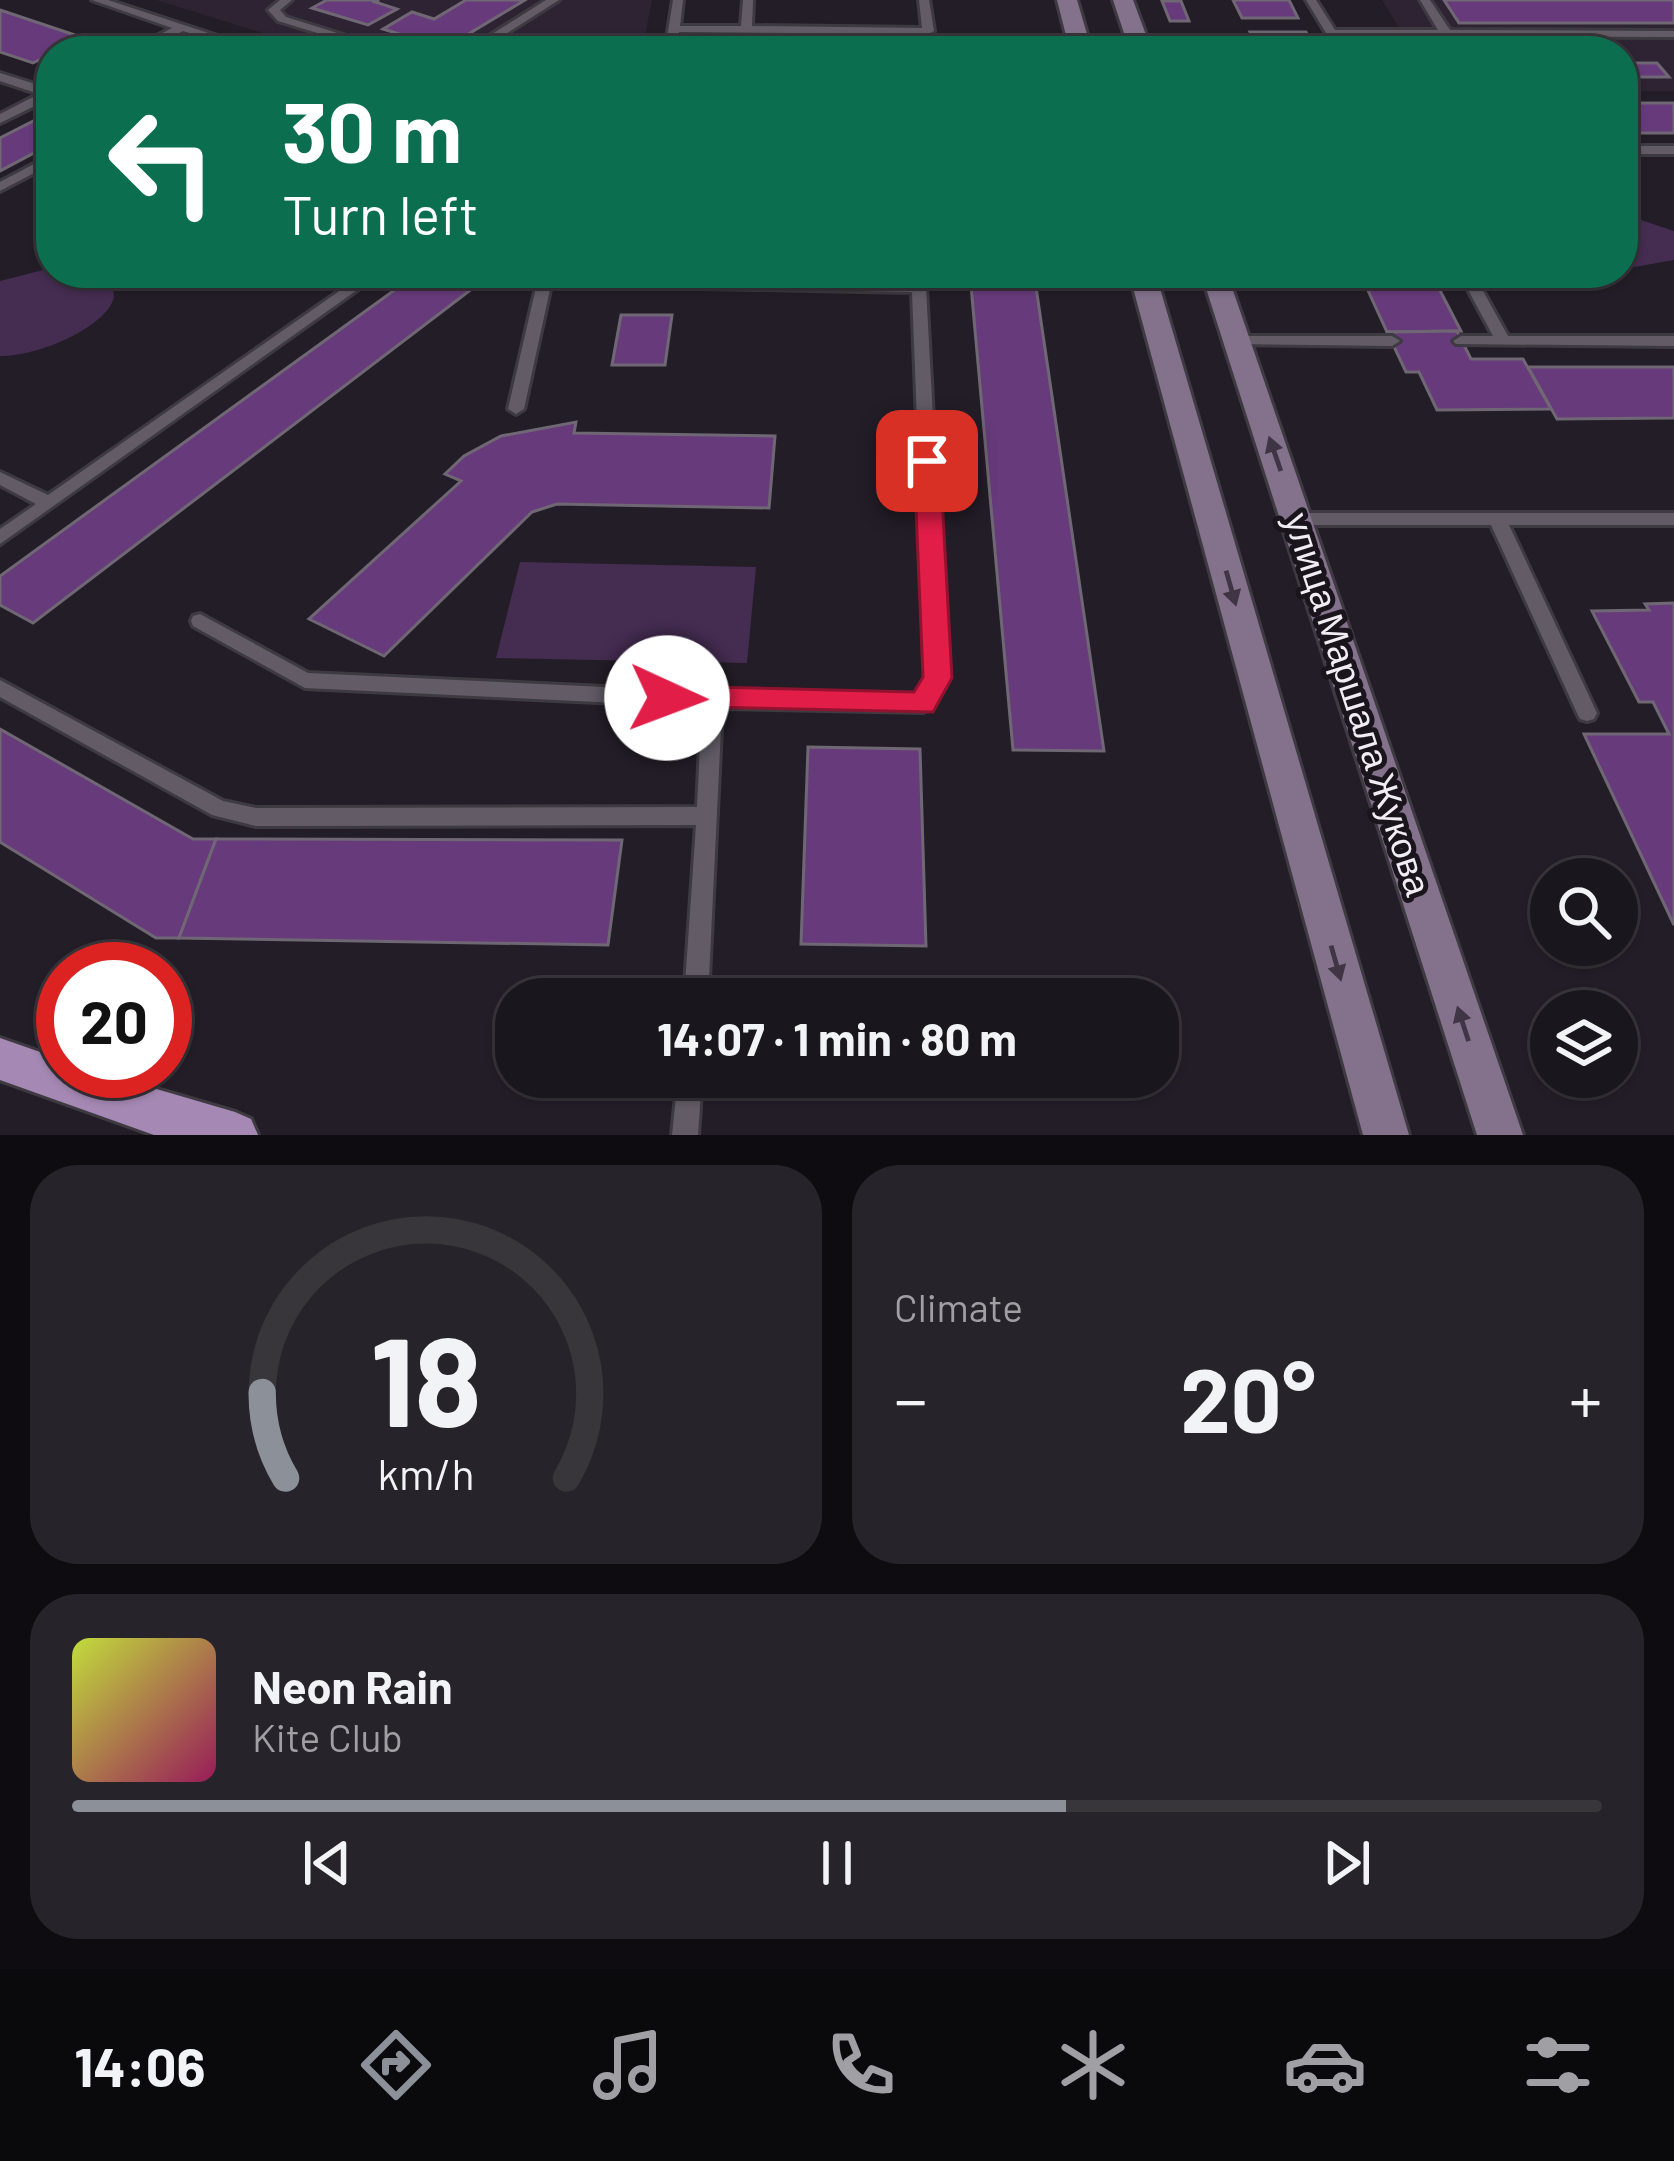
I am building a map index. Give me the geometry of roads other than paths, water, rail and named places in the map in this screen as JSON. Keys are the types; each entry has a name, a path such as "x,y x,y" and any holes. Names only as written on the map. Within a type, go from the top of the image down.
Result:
{"main road":[{"path":"1067,0 1077,36"},
{"path":"1123,0 1136,36"},
{"path":"1147,288 1386,1135"},
{"name":"улица Маршала Жукова","path":"1219,288 1500,1135"},
{"path":"0,1059 134,1107 235,1135"}],"lane":[{"path":"287,0 274,10 283,19 339,36"},
{"path":"495,36 554,0"},
{"path":"673,36 678,0"},
{"path":"746,30 748,0"},
{"path":"674,29 928,32 924,0"},
{"path":"1311,0 1335,36"},
{"path":"1425,0 1447,33"},
{"path":"103,1 210,36"},
{"path":"164,36 182,27"},
{"path":"1333,33 1674,34"},
{"path":"0,77 36,89"},
{"path":"0,119 36,101"},
{"path":"1638,150 1674,150"},
{"path":"0,187 36,167"},
{"path":"0,538 353,288"},
{"path":"515,409 534,288"},
{"path":"200,621 304,680 712,700 923,704 937,678 919,288"},
{"path":"1474,288 1503,341"},
{"path":"1461,341 1674,340"},
{"path":"1237,341 1392,341"},
{"path":"0,478 49,503"},
{"path":"1298,519 1674,519"},
{"path":"1497,519 1587,712"},
{"path":"0,688 219,809 256,817 706,816"},
{"path":"697,978 712,700"},
{"path":"685,1135 688,1098"}]}
